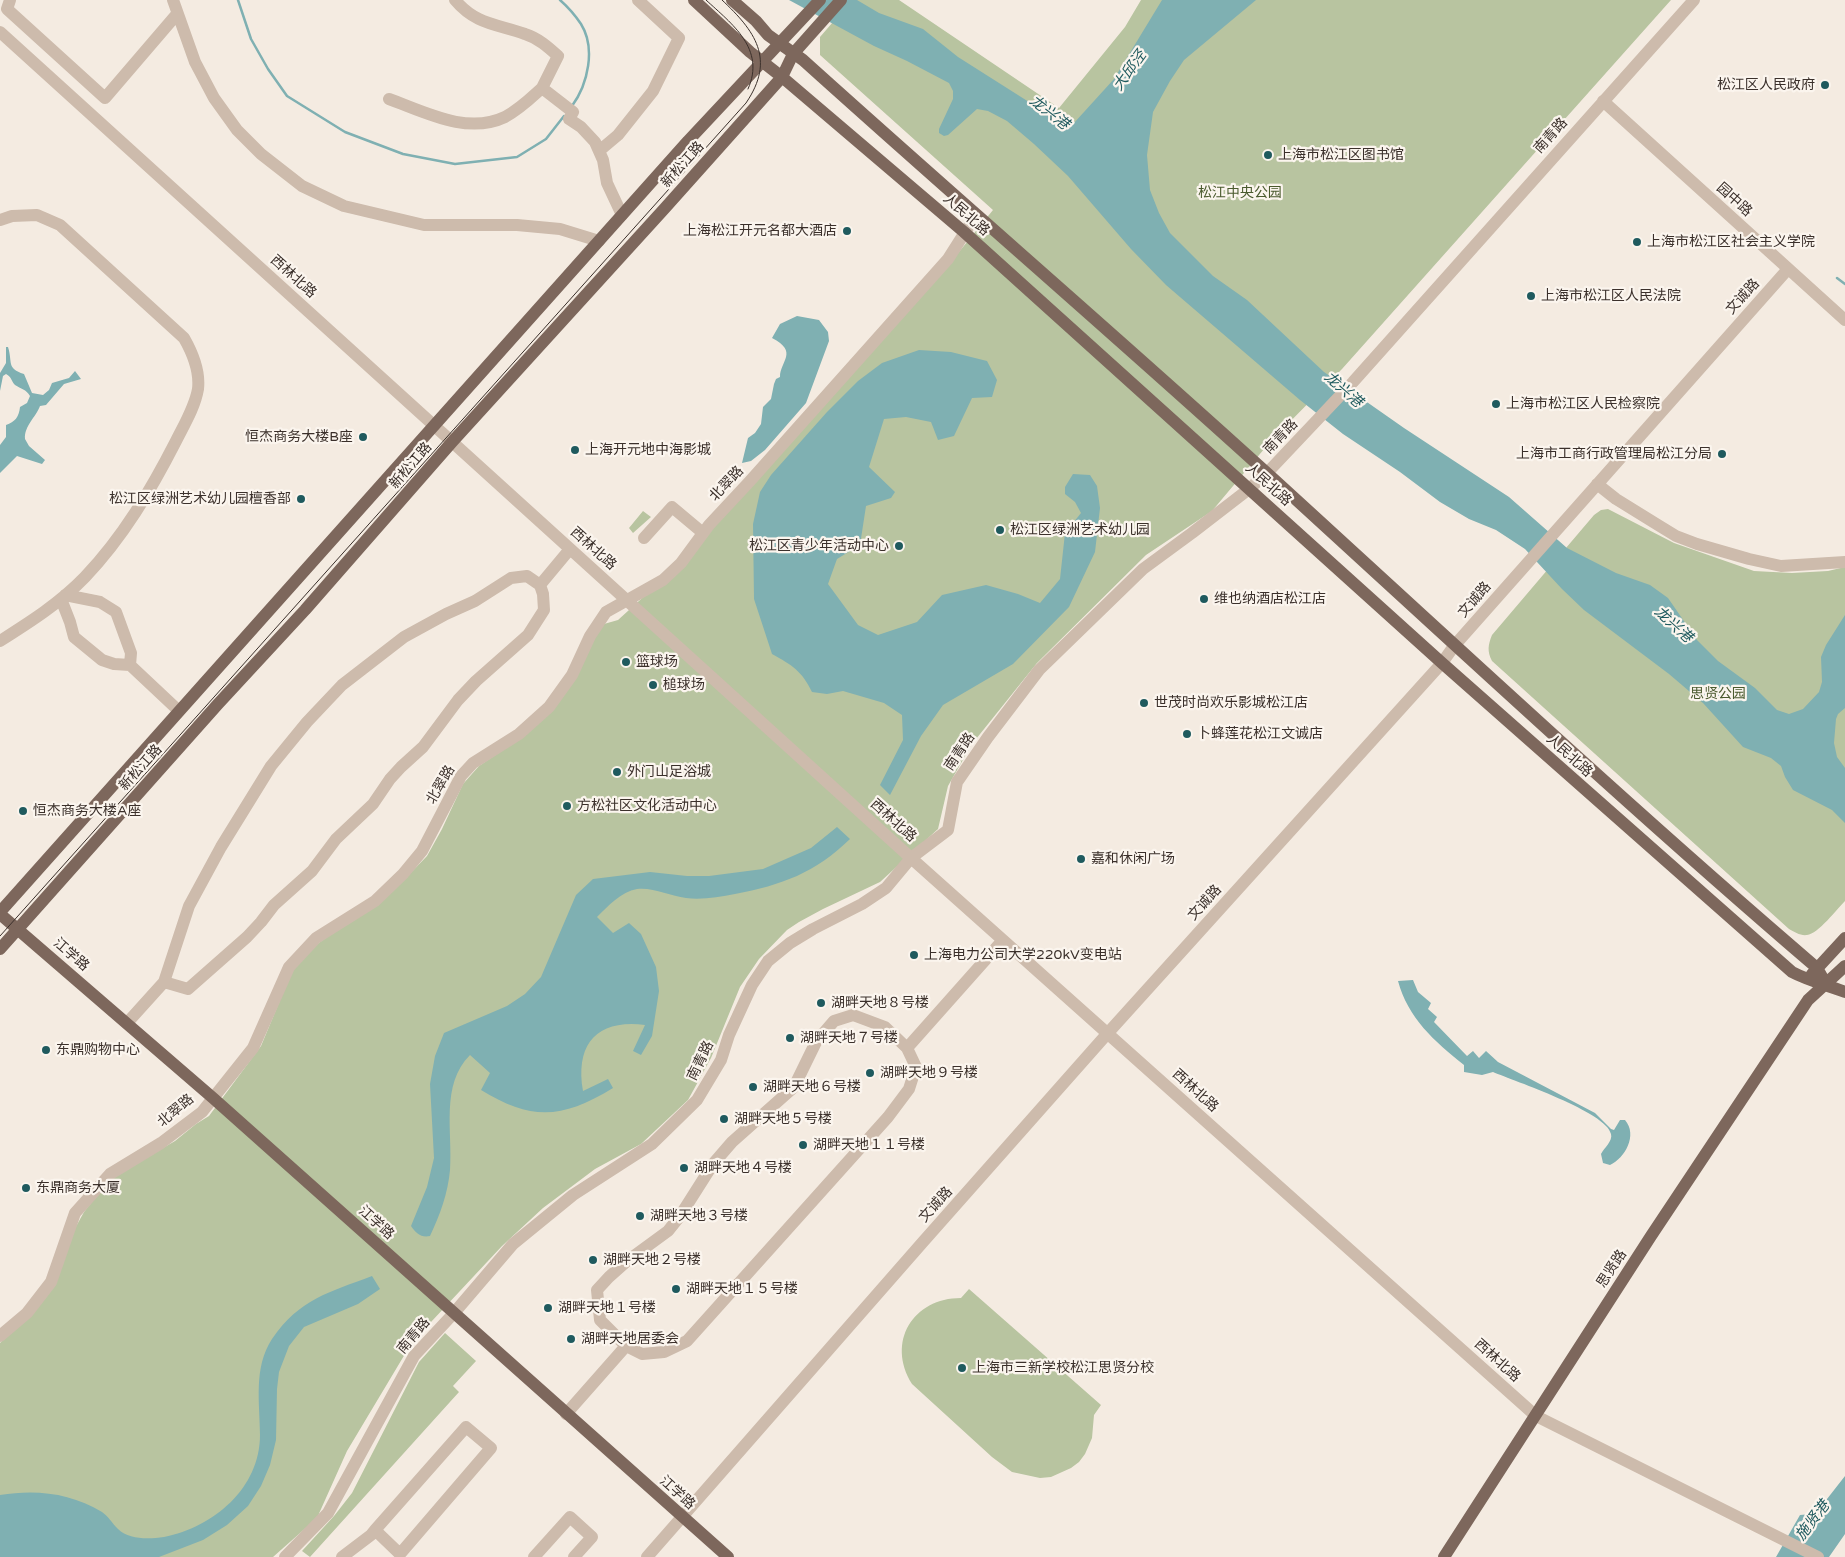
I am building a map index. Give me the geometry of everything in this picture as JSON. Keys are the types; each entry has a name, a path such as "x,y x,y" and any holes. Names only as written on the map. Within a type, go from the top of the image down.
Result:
{"main road":[{"name":"人民北路","path":"694,0 762,61 964,232 1442,663 1784,966 1807,980 1826,984 1845,992"},
{"name":"人民北路","path":"732,0 756,21 768,35 794,54 1267,473 1454,646 1817,968 1826,984"},
{"name":"新松江路","path":"0,913 622,215 820,0"},
{"name":"新松江路","path":"0,949 218,704 305,610 452,442 782,76 794,54 841,0"},
{"name":"江学路","path":"0,913 213,1098 728,1557"},
{"path":"1808,1000 1807,980 1845,938"},
{"name":"思贤路","path":"1444,1557 1651,1236 1808,1000 1845,966"}],"street":[{"path":"10,0 7,10 105,98 177,14"},
{"path":"173,0 195,62 214,98 237,130 261,154 302,186 344,206 424,225 516,225 560,229 599,241"},
{"path":"389,99 443,119 469,125 504,117 523,106 542,88 558,56 544,44 526,34 484,23 462,8 455,0"},
{"path":"599,151 618,135 653,92 679,38 638,0"},
{"name":"南青路","path":"290,1555 328,1514 414,1356 513,1244 573,1195 652,1144 697,1100 721,1060 729,1035 752,984 768,962 805,933 862,904 886,888 912,858 948,830 957,782 988,737 1039,670 1144,569 1250,489 1267,473 1353,382 1694,0"},
{"name":"西林北路","path":"0,32 1107,1034 1536,1416 1818,1557"},
{"path":"542,88 570,109 569,119 581,127 595,142 603,160 607,183 622,215"},
{"name":"园中路","path":"1603,101 1845,320"},
{"path":"0,220 12,216 37,215 60,225 184,338 194,356 198,388 186,421 159,476 136,514 113,545 63,597 46,611 0,641"},
{"name":"北翠路","path":"0,1336 27,1312 51,1282 75,1213 110,1174 161,1143 202,1112 253,1048 289,967 316,938 375,901 403,874 422,851 461,776 473,763 519,734 549,707 572,675 590,636 606,612 663,580 680,563 703,533 948,259 976,215"},
{"name":"文诚路","path":"647,1557 1107,1034 1442,663 1454,646 1788,269"},
{"path":"1597,484 1616,499 1676,536 1697,544 1748,559 1781,566 1845,562"},
{"path":"644,538 672,507 703,533"},
{"path":"540,585 570,548"},
{"path":"128,1024 164,982 189,906 221,847 271,766 306,722 342,685 404,637 475,600 511,578 528,576 540,585 543,594 544,610 528,635 476,681 458,700 424,747 390,779 373,804 336,839 312,871 274,904 261,922 240,943 188,989 164,982"},
{"path":"63,597 100,602 116,612 131,653 130,665"},
{"path":"63,597 74,637 102,660 114,664 130,665 179,711"},
{"path":"907,1048 1003,940"},
{"path":"853,1015 885,1027 907,1048 916,1067 910,1089 888,1117 687,1340 664,1352 642,1354 626,1346 600,1320 598,1290 609,1276 668,1231 680,1216 712,1164 732,1142 794,1087 816,1042 834,1021 853,1015"},
{"path":"566,1414 626,1346"},
{"path":"342,1557 375,1530 466,1427 491,1448 400,1554 375,1530"},
{"path":"534,1557 570,1518 592,1537 574,1557"}],"green space":[{"name":"松江中央公园","path":"852,0 899,0 1059,108 1125,27 1141,0 1671,0 1342,369 1270,442 1212,511 1146,555 1037,663 972,744 948,786 938,829 880,882 799,922 787,930 759,959 740,987 711,1058 688,1100 641,1144 595,1169 543,1208 502,1246 431,1322 408,1349 347,1451 317,1518 273,1557 0,1557 0,1343 41,1302 68,1241 84,1212 110,1179 175,1141 209,1116 261,1046 293,969 316,945 399,885 427,856 463,784 479,766 521,738 604,624 618,620 650,591 713,527 941,274 993,210 820,55 820,37"},
{"name":"思贤公园","path":"1608,509 1674,543 1754,571 1792,573 1828,571 1845,567 1845,901 1822,926 1811,934 1802,935 1789,929 1492,661 1489,648 1492,635 1594,515 1601,510"},
{"path":"643,511 651,517 633,533 629,528"},
{"path":"969,1289 1101,1405 1094,1415 1092,1438 1085,1454 1071,1468 1051,1477 1040,1478 1012,1472 992,1457 912,1384 905,1368 902,1353 903,1338 909,1325 918,1314 929,1306 944,1300 961,1298"},
{"path":"445,1333 476,1361 453,1386 459,1392 310,1557 302,1551 352,1493 419,1362"}],"water":[{"path":"789,0 857,0 879,13 923,29 958,57 1040,109 1065,128 1069,128 1114,79 1162,0 1256,0 1184,60 1153,112 1147,155 1150,190 1159,213 1170,233 1213,276 1247,300 1324,372 1404,428 1509,497 1567,548 1616,573 1650,585 1668,598 1697,640 1718,661 1755,688 1777,710 1789,714 1803,709 1819,692 1822,682 1821,657 1826,645 1845,615 1845,708 1838,714 1836,719 1834,743 1837,757 1845,768 1845,823 1832,810 1793,790 1781,766 1771,758 1743,747 1703,703 1669,674 1584,610 1525,549 1496,530 1469,519 1440,502 1400,472 1343,434 1300,400 1166,285 1131,249 1068,176 1007,121 988,111 977,109 948,135 944,136 939,133 939,129 953,99 953,91 949,83 874,46"},
{"path":"797,316 819,320 828,332 829,341 806,403 765,450 751,461 742,463 748,438 755,433 761,424 763,407 771,399 774,384 776,379 780,377 786,357 785,348 772,338 780,324"},
{"path":"6,347 8,347 12,367 24,374 32,393 43,395 49,390 52,383 69,378 75,371 81,379 64,384 46,405 40,406 26,430 25,439 29,446 45,460 42,464 17,456 0,473 0,445 6,437 6,425 16,419 20,407 27,403 30,396 25,390 15,385 6,374 3,376 0,391 0,373 6,363"},
{"path":"919,350 951,352 987,361 997,380 992,397 972,398 954,436 938,440 931,422 906,417 884,419 869,467 895,492 891,498 866,506 860,545 837,559 828,584 858,625 878,635 917,622 942,595 986,585 1018,594 1040,603 1060,579 1065,533 1081,513 1075,502 1065,494 1065,487 1073,474 1090,475 1097,486 1100,508 1095,552 1069,607 1013,664 943,705 921,736 890,795 880,785 903,740 902,715 884,703 843,691 827,694 812,692 796,669 772,654 754,599 753,524 760,492 771,475 827,412 858,381 882,363"},
{"path":"837,827 850,839 824,861 783,882 723,896 692,899 649,889 637,889 620,896 606,908 597,917 613,933 629,923 641,934 656,967 659,991 652,1036 641,1055 633,1051 645,1025 628,1024 614,1026 602,1031 593,1038 586,1048 581,1074 583,1091 608,1079 613,1088 578,1106 547,1112 516,1107 481,1090 490,1073 470,1055 461,1067 451,1095 450,1170 443,1204 430,1236 421,1236 415,1231 411,1226 427,1187 434,1158 430,1084 435,1056 444,1033 507,1006 525,994 541,977 576,895 593,879 650,872 709,876 763,869 811,848"},
{"path":"1413,980 1418,992 1431,1003 1428,1009 1437,1017 1434,1022 1467,1056 1473,1051 1479,1058 1486,1051 1498,1062 1595,1113 1611,1129 1614,1130 1620,1120 1625,1120 1629,1126 1630,1139 1625,1152 1610,1165 1603,1163 1601,1154 1610,1142 1611,1134 1606,1125 1594,1116 1558,1098 1493,1072 1482,1075 1464,1072 1464,1065 1433,1038 1415,1018 1408,1006 1398,981"},
{"path":"372,1276 380,1289 358,1304 304,1327 289,1346 279,1372 276,1440 270,1465 261,1486 248,1506 227,1525 203,1540 159,1557 0,1557 0,1495 27,1492 53,1494 78,1500 102,1512 123,1533 140,1538 164,1537 182,1532 216,1514 231,1502 243,1488 252,1472 258,1454 260,1435 260,1374 266,1350 272,1339 282,1325 316,1298"},
{"name":"施贤港","path":"1845,1476 1845,1534 1829,1557 1776,1557 1800,1515 1812,1514"}],"waterway":[{"path":"238,0 251,39 268,69 287,96 345,132 403,154 455,164 517,157 546,139 564,116"},
{"path":"560,0 581,24 588,44 589,55 586,77 572,106"},
{"path":"1837,278 1845,284"}],"tram line":[{"path":"706,0 744,38 753,62 748,89"},
{"path":"0,936 746,103 760,73 758,47 744,23 722,0"}],"place":[{"name":"松江区人民政府","path":"1825,85"},
{"name":"上海市松江区图书馆","path":"1268,155"},
{"name":"上海松江开元名都大酒店","path":"847,231"},
{"name":"上海市松江区社会主义学院","path":"1637,242"},
{"name":"上海市松江区人民法院","path":"1531,296"},
{"name":"上海市松江区人民检察院","path":"1496,404"},
{"name":"恒杰商务大楼B座","path":"363,437"},
{"name":"上海开元地中海影城","path":"575,450"},
{"name":"上海市工商行政管理局松江分局","path":"1722,454"},
{"name":"松江区绿洲艺术幼儿园檀香部","path":"301,499"},
{"name":"松江区绿洲艺术幼儿园","path":"1000,530"},
{"name":"松江区青少年活动中心","path":"899,546"},
{"name":"维也纳酒店松江店","path":"1204,599"},
{"name":"篮球场","path":"626,662"},
{"name":"槌球场","path":"653,685"},
{"name":"世茂时尚欢乐影城松江店","path":"1144,703"},
{"name":"卜蜂莲花松江文诚店","path":"1187,734"},
{"name":"外门山足浴城","path":"617,772"},
{"name":"方松社区文化活动中心","path":"567,806"},
{"name":"恒杰商务大楼A座","path":"23,811"},
{"name":"嘉和休闲广场","path":"1081,859"},
{"name":"上海电力公司大学220kV变电站","path":"914,955"},
{"name":"湖畔天地８号楼","path":"821,1003"},
{"name":"湖畔天地７号楼","path":"790,1038"},
{"name":"东鼎购物中心","path":"46,1050"},
{"name":"湖畔天地９号楼","path":"870,1073"},
{"name":"湖畔天地６号楼","path":"753,1087"},
{"name":"湖畔天地５号楼","path":"724,1119"},
{"name":"湖畔天地１１号楼","path":"803,1145"},
{"name":"湖畔天地４号楼","path":"684,1168"},
{"name":"东鼎商务大厦","path":"26,1188"},
{"name":"湖畔天地３号楼","path":"640,1216"},
{"name":"湖畔天地２号楼","path":"593,1260"},
{"name":"湖畔天地１５号楼","path":"676,1289"},
{"name":"湖畔天地１号楼","path":"548,1308"},
{"name":"湖畔天地居委会","path":"571,1339"},
{"name":"上海市三新学校松江思贤分校","path":"962,1368"}],"water label":[{"name":"大邱泾","path":"1130,71"},
{"name":"龙兴港","path":"1049,113"},
{"name":"龙兴港","path":"1343,390"},
{"name":"龙兴港","path":"1673,625"}]}
